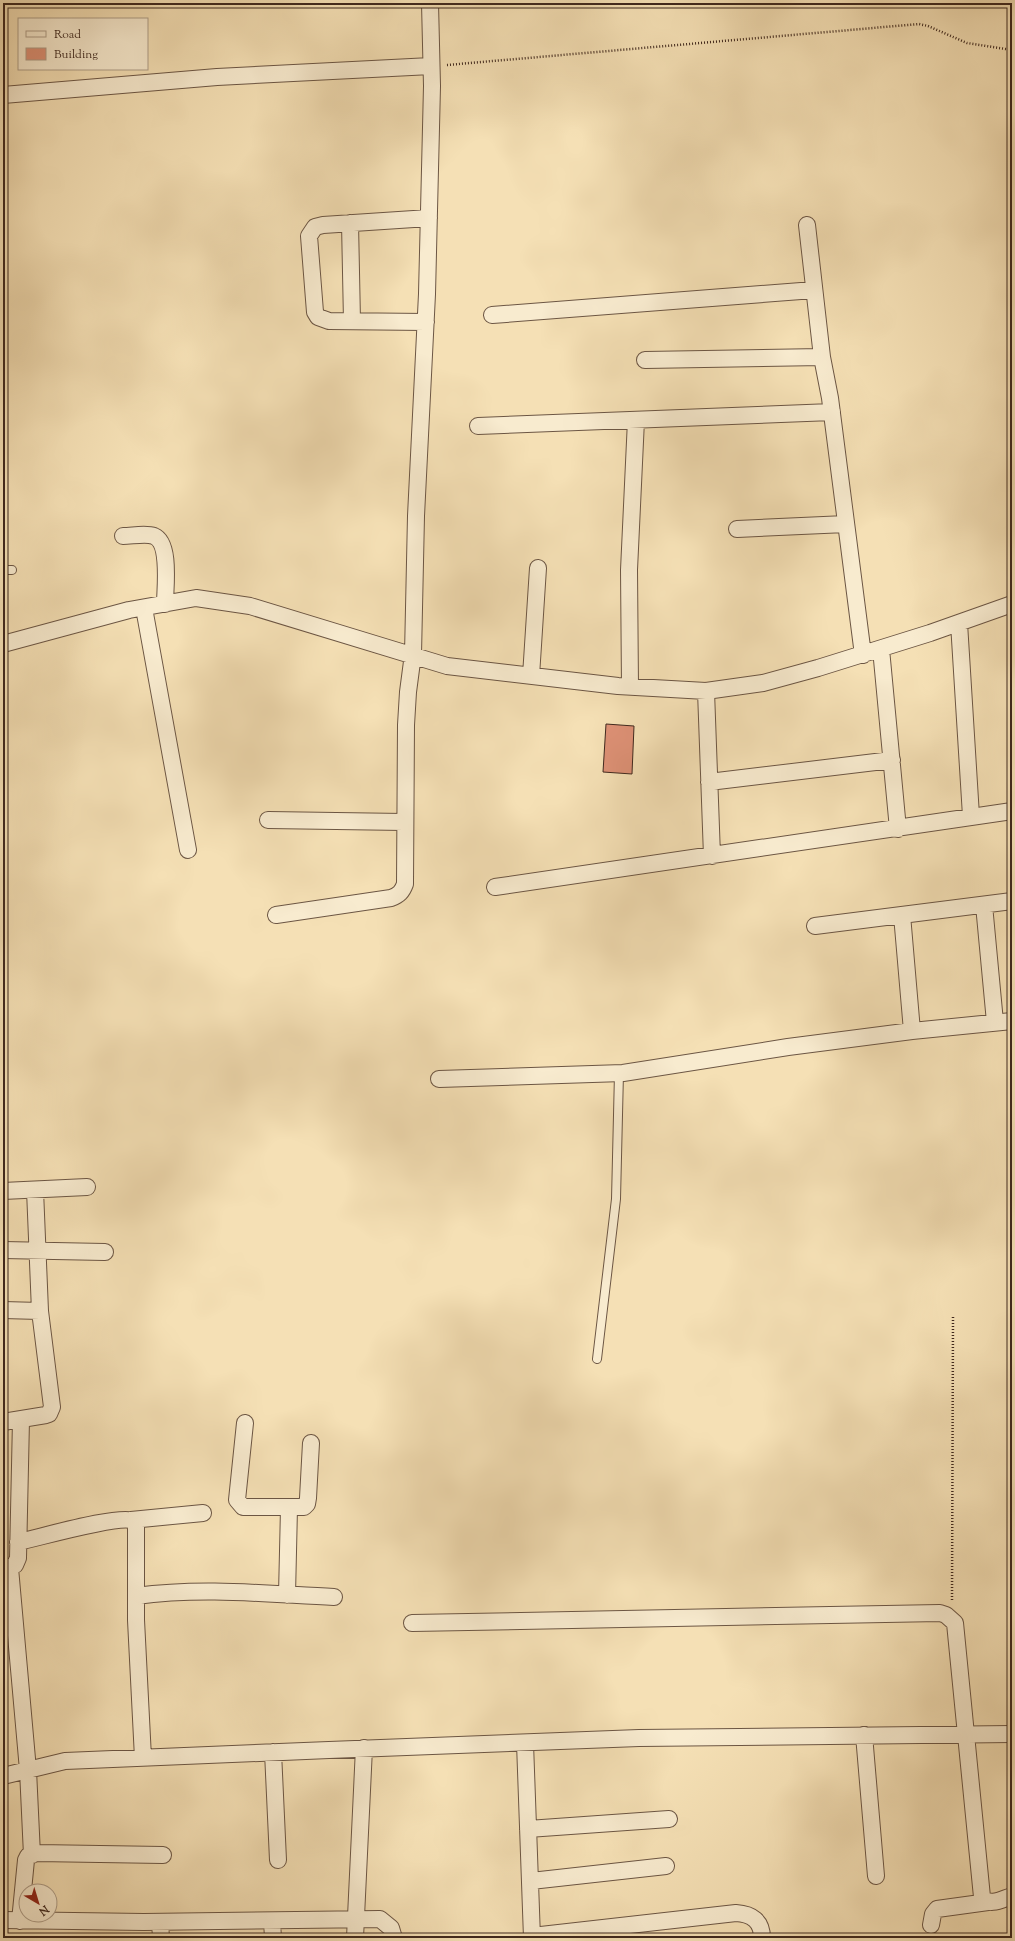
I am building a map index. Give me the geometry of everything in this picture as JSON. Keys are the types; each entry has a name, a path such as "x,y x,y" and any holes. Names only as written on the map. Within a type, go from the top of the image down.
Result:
{"street":[{"path":"276,915 392,898 398,896 403,891 405,884 404,822 406,725 412,654 416,516 426,322 429,218 432,66 430,3"},
{"path":"3,95 217,77 432,66"},
{"path":"426,322 329,321 318,317 315,312 309,236 315,227 323,225 429,218"},
{"path":"350,223 352,321"},
{"path":"807,226 822,357 832,412 863,654"},
{"path":"492,315 814,290"},
{"path":"645,360 822,357"},
{"path":"478,426 832,412"},
{"path":"630,687 629,570 636,420"},
{"path":"737,529 846,524"},
{"path":"123,536 153,536 162,543 166,556 165,604"},
{"path":"531,676 538,568"},
{"path":"3,644 144,608 196,598 250,606 412,654 447,666 630,687 706,692 763,683 881,649 1012,604"},
{"path":"144,608 188,850"},
{"path":"959,622 971,816"},
{"path":"881,649 898,829"},
{"path":"706,692 712,856"},
{"path":"709,782 892,760"},
{"path":"495,887 898,829 971,816 1012,811"},
{"path":"268,820 404,822"},
{"path":"815,926 1012,901"},
{"path":"984,905 996,1022"},
{"path":"902,915 912,1031"},
{"path":"439,1079 619,1073 788,1046 1012,1021"},
{"path":"3,1191 87,1187"},
{"path":"3,1422 49,1414 52,1407 40,1311 35,1190"},
{"path":"3,1250 105,1252"},
{"path":"3,1310 40,1311"},
{"path":"21,1420 17,1561 6,1569 28,1770 32,1855"},
{"path":"245,1423 237,1500 243,1507 304,1507 307,1504 311,1443"},
{"path":"287,1595 289,1508"},
{"path":"18,1542 111,1521 203,1513"},
{"path":"131,1520 136,1524 136,1596 143,1758"},
{"path":"136,1596 172,1591 201,1590 334,1597"},
{"path":"412,1623 940,1613 952,1619 955,1623 981,1890 982,1897 988,1902"},
{"path":"3,1776 65,1761 364,1748 640,1738 1012,1734"},
{"path":"864,1735 876,1876"},
{"path":"525,1743 532,1937 746,1913 758,1922 762,1930 762,1938"},
{"path":"355,1938 364,1748"},
{"path":"272,1752 278,1860"},
{"path":"528,1829 669,1819"},
{"path":"24,1883 26,1860 28,1856 32,1855 163,1855"},
{"path":"531,1881 666,1866"},
{"path":"930,1925 932,1914 938,1909 988,1902 1012,1896"},
{"path":"58,1921 160,1922 380,1918 391,1928 394,1938"},
{"path":"3,1920 18,1920"},
{"path":"272,1921 273,1938"},
{"path":"160,1922 161,1938"}],"lane":[{"path":"3,570 12,570"},
{"path":"597,1359 616,1199 619,1073"}],"path":[{"path":"432,66 919,24 928,26 967,43 1012,50"},
{"path":"952,1619 953,1317"}],"building":[{"path":"606,724 634,726 632,774 603,772"}]}
